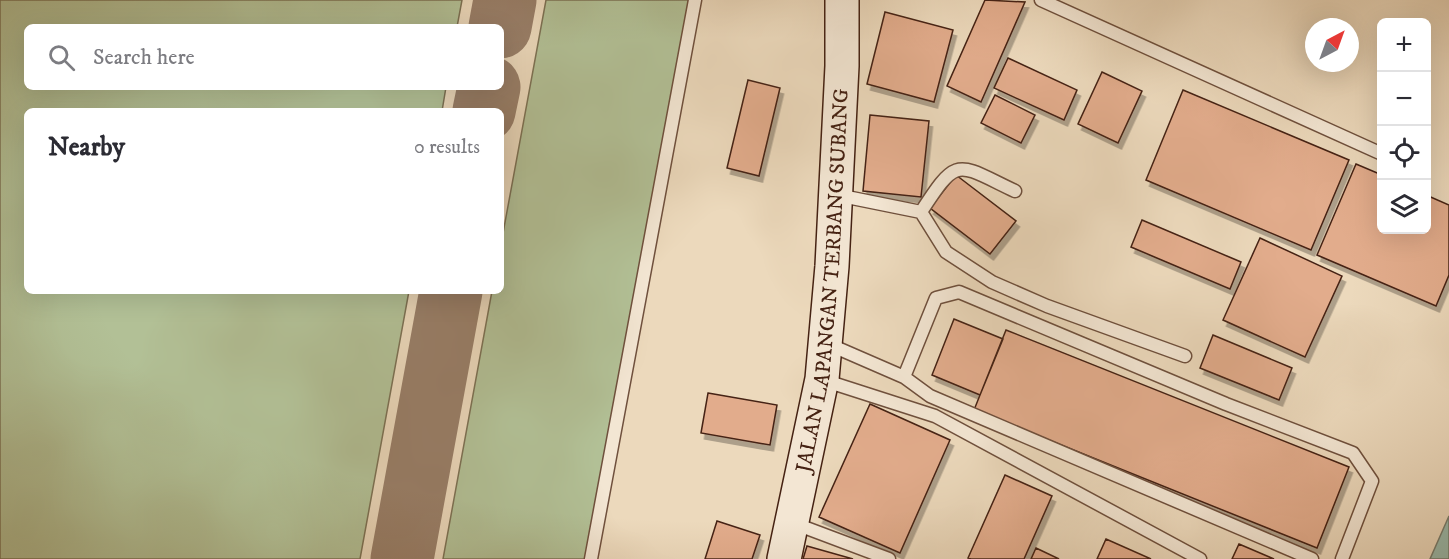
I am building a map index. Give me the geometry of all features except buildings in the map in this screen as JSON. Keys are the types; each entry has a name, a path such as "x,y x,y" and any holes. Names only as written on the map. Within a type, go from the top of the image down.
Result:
{"street":[{"name":"JALAN LAPANGAN TERBANG SUBANG","path":"784,559 822,379 826,343 835,195 842,0"}],"lane":[{"path":"591,559 694,0"},
{"path":"1041,0 1377,152"},
{"path":"921,212 943,178 954,169 965,167 1014,191"},
{"path":"835,195 921,212 946,252 992,282 1047,306 1185,356"},
{"path":"904,377 936,298 959,292 1226,404 1353,453 1372,481 1342,559"},
{"path":"826,343 904,377 930,396 1312,559"},
{"path":"822,379 934,416 1200,559"},
{"path":"792,523 890,559"}],"shaded area":[{"path":"0,0 462,0 458,24 24,24 24,90 446,90 442,108 24,108 24,294 408,294 360,559 0,559"},
{"path":"546,0 690,0 585,559 443,559 491,294 504,294 504,228"},
{"path":"1449,516 1449,559 1430,559"}],"taxiway":[{"path":"501,24 505,0"},
{"path":"485,108 488,90"},
{"path":"402,559 450,294"}]}
